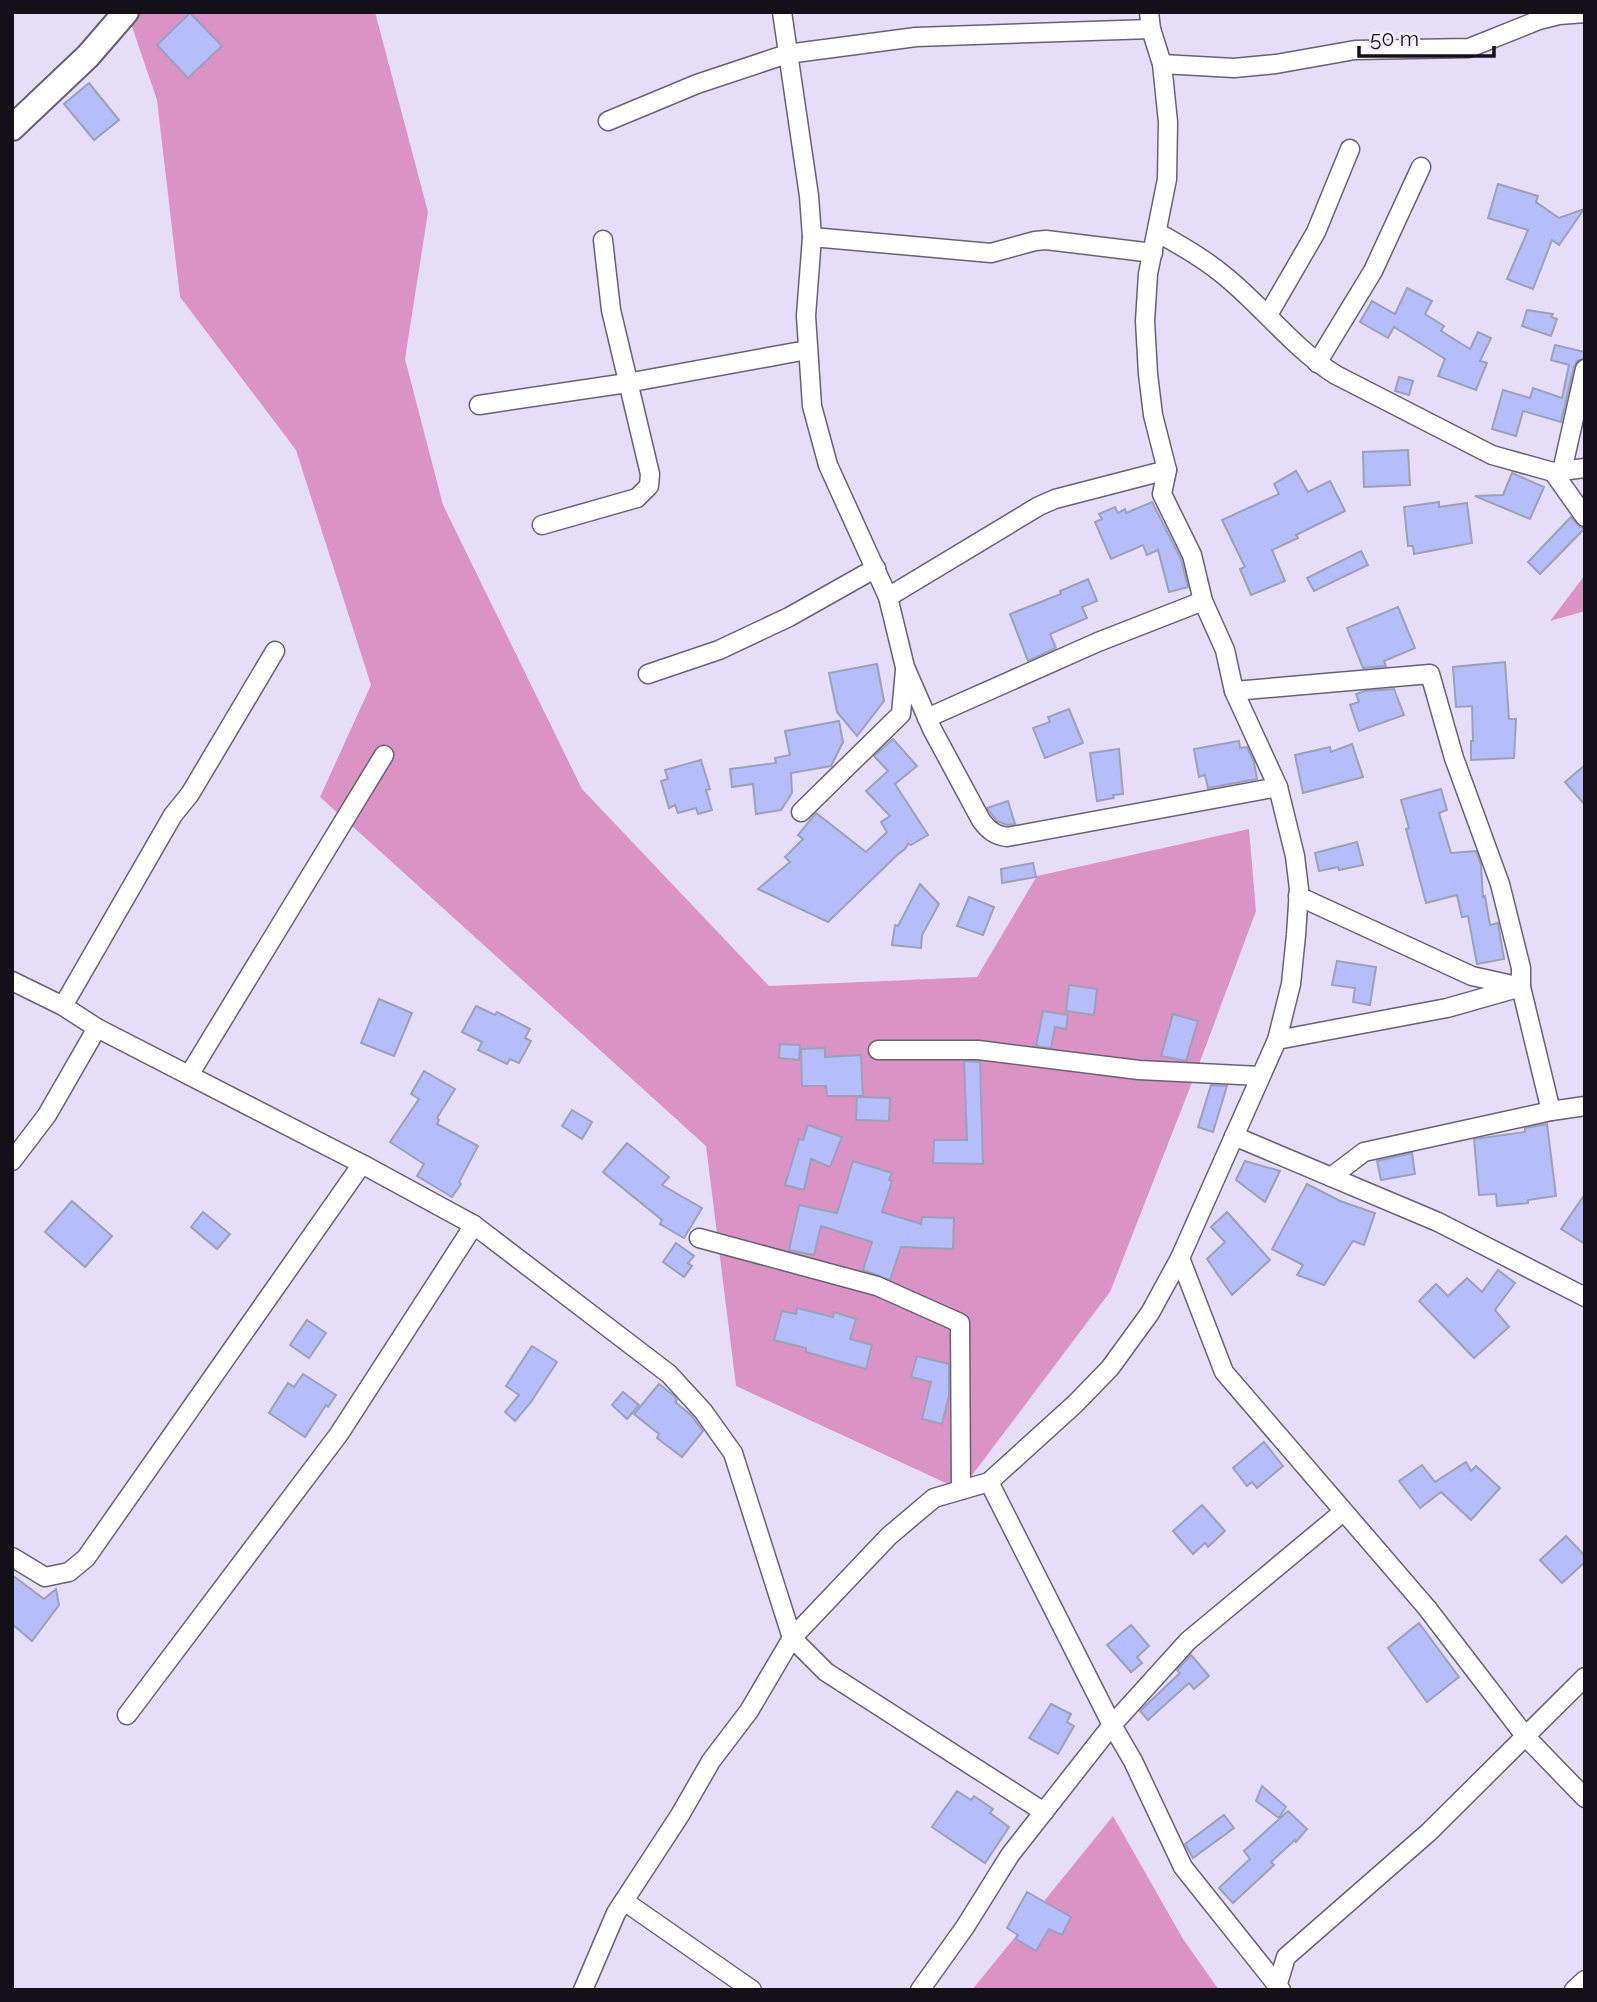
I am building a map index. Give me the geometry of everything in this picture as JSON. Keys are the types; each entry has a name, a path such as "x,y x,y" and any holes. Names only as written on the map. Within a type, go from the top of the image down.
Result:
{"street":[{"path":"12,128 88,56 126,12"},
{"path":"782,12 813,237 806,316 812,406 828,466 888,597 905,667 953,771 981,821 988,830 1007,837 1278,787"},
{"path":"1162,64 1234,68 1276,64 1355,50 1469,48 1539,20 1585,13"},
{"path":"583,1990 616,1913 680,1815 711,1761 750,1711 792,1638 889,1536 934,1498 989,1482 1075,1404 1110,1368 1150,1313 1180,1258 1277,1040 1291,985 1298,896 1295,856 1278,787 1234,691 1225,650 1203,601 1192,555 1162,494 1167,470 1153,415 1145,321 1148,274 1167,167 1168,122 1162,64 1150,21 916,37 787,54 697,84 608,121"},
{"path":"1268,315 1316,232 1350,149"},
{"path":"1317,363 1373,271 1421,167"},
{"path":"1157,232 1204,260 1226,277 1317,363 1381,400 1492,455 1558,471 1585,468"},
{"path":"813,237 991,253 1035,240 1046,240 1153,253"},
{"path":"542,525 637,498 649,486 650,474 611,310 603,240"},
{"path":"479,405 627,383 807,350"},
{"path":"1585,369 1558,471 1585,517"},
{"path":"888,597 1047,502 1167,470"},
{"path":"649,674 719,650 789,617 876,568"},
{"path":"928,718 1098,642 1203,601"},
{"path":"63,1006 173,815 190,794 275,651"},
{"path":"801,812 901,714 905,667"},
{"path":"1234,691 1430,674 1454,758 1500,884 1551,1111"},
{"path":"189,1075 383,755"},
{"path":"1298,896 1472,976 1521,987"},
{"path":"12,982 63,1006 97,1028 362,1164 474,1225 669,1374 703,1411 733,1453 792,1638 826,1672 1044,1812"},
{"path":"1277,1040 1447,1008 1521,987"},
{"path":"12,1161 47,1115 97,1028"},
{"path":"878,1050 978,1050 1139,1070 1260,1076"},
{"path":"1331,1177 1364,1152 1585,1106"},
{"path":"1234,1136 1438,1222 1585,1297"},
{"path":"12,1556 45,1577 69,1572 86,1558 362,1164"},
{"path":"127,1715 339,1434 474,1225"},
{"path":"699,1238 877,1286 960,1323 961,1490"},
{"path":"1180,1258 1224,1372 1427,1608 1527,1737 1585,1798"},
{"path":"989,1482 1112,1725 1133,1761 1184,1867 1279,1988"},
{"path":"920,1990 965,1927 1010,1855 1112,1725 1188,1641 1343,1513"},
{"path":"1279,1988 1286,1957 1429,1832 1585,1677"},
{"path":"624,1901 752,1990"},
{"path":"1574,1990 1585,1980"}],"shaded area":[{"path":"127,12 375,12 428,212 405,359 443,505 582,789 769,986 977,977 1037,876 1249,829 1256,911 1110,1292 961,1490 736,1386 706,1146 320,797 371,685 296,450 180,297 157,100"},
{"path":"1585,575 1585,611 1550,621"},
{"path":"1113,1816 1183,1939 1219,1990 972,1990"}],"building":[{"path":"190,13 222,46 188,78 157,45"},
{"path":"89,83 119,120 94,140 64,104"},
{"path":"1498,184 1538,196 1536,202 1559,218 1584,209 1559,245 1552,240 1533,289 1507,279 1528,230 1488,218"},
{"path":"1407,288 1432,301 1425,314 1444,326 1441,331 1470,349 1478,332 1491,338 1480,361 1487,363 1476,390 1438,376 1445,359 1394,327 1388,338 1360,322 1372,301 1395,314"},
{"path":"1527,310 1553,314 1551,317 1557,319 1551,336 1522,326"},
{"path":"1555,345 1585,352 1585,358 1577,361 1574,367 1561,422 1523,411 1516,436 1492,429 1503,390 1530,398 1533,388 1562,398 1569,365 1551,360"},
{"path":"1399,377 1413,381 1409,395 1395,391"},
{"path":"1408,450 1410,485 1364,487 1363,452"},
{"path":"1296,471 1308,492 1330,481 1345,511 1272,550 1285,581 1251,595 1240,569 1245,567 1222,520 1279,494 1274,484"},
{"path":"1512,473 1544,487 1530,519 1475,496 1503,495"},
{"path":"1152,502 1181,559 1188,587 1169,592 1158,550 1147,555 1143,545 1111,559 1095,522 1102,519 1099,514 1115,507 1118,513 1125,509 1126,513"},
{"path":"1439,502 1439,507 1467,503 1472,543 1414,554 1413,546 1408,546 1404,507"},
{"path":"1571,517 1580,527 1585,528 1540,574 1528,562"},
{"path":"1361,551 1368,565 1314,591 1307,578"},
{"path":"1088,579 1097,601 1082,607 1087,618 1050,634 1056,648 1028,661 1010,614 1061,594 1060,591"},
{"path":"1398,607 1415,648 1384,661 1386,666 1363,668 1347,628"},
{"path":"1505,662 1509,719 1516,719 1514,758 1471,760 1472,706 1456,707 1453,667"},
{"path":"877,664 884,701 857,736 837,712 829,673"},
{"path":"1394,689 1404,715 1359,731 1350,705 1359,702 1356,694"},
{"path":"1069,709 1083,743 1045,758 1033,728 1050,722 1048,717"},
{"path":"839,721 843,742 831,766 791,773 792,793 781,810 756,814 753,784 732,787 730,769 776,763 775,758 790,755 785,731"},
{"path":"893,739 917,766 895,784 928,835 911,845 908,844 828,922 758,889 790,862 785,857 803,839 798,835 816,813 866,852 887,832 881,822 890,816 866,791 888,771 874,756"},
{"path":"1239,741 1240,748 1247,747 1254,762 1257,779 1208,788 1205,775 1199,777 1194,749"},
{"path":"1352,744 1363,777 1303,793 1295,755 1330,747 1331,752"},
{"path":"1119,749 1123,794 1097,801 1090,753"},
{"path":"701,760 710,789 706,790 712,810 698,814 696,808 678,813 675,805 669,808 661,781 668,779 665,770"},
{"path":"1585,765 1585,805 1565,782"},
{"path":"1441,789 1447,810 1439,813 1451,853 1476,851 1481,865 1483,897 1485,896 1490,925 1498,923 1504,959 1477,964 1468,916 1462,917 1457,895 1426,903 1401,800"},
{"path":"1008,801 1015,824 1007,825 997,821 987,808"},
{"path":"1357,842 1363,865 1319,871 1315,853"},
{"path":"1033,863 1036,877 1002,883 1001,869"},
{"path":"920,884 939,904 922,935 921,948 892,945 895,925 898,926"},
{"path":"969,897 994,907 983,935 957,926"},
{"path":"1337,961 1376,967 1370,1005 1353,1002 1355,988 1332,985"},
{"path":"1069,985 1097,989 1094,1015 1066,1011"},
{"path":"379,999 412,1013 394,1056 361,1043"},
{"path":"476,1006 495,1015 497,1012 530,1029 525,1038 531,1041 519,1063 510,1059 507,1064 478,1050 482,1042 462,1032"},
{"path":"1043,1011 1068,1015 1066,1029 1055,1027 1051,1048 1036,1046"},
{"path":"1173,1014 1198,1021 1186,1061 1161,1056"},
{"path":"780,1044 800,1045 799,1060 779,1058"},
{"path":"825,1048 825,1057 861,1055 863,1096 827,1096 826,1086 802,1086 801,1049"},
{"path":"964,1061 980,1062 983,1164 933,1163 934,1140 967,1140"},
{"path":"424,1071 455,1089 437,1118 437,1124 478,1146 459,1182 461,1184 452,1197 417,1176 424,1164 390,1142 419,1099 411,1094"},
{"path":"1211,1085 1227,1086 1213,1132 1198,1127"},
{"path":"857,1097 890,1098 889,1121 856,1120"},
{"path":"572,1110 592,1122 582,1139 562,1126"},
{"path":"1547,1124 1556,1196 1528,1200 1528,1203 1497,1206 1496,1194 1479,1195 1474,1139 1525,1132 1525,1128"},
{"path":"808,1125 842,1137 830,1167 811,1159 804,1190 785,1185 799,1139 803,1140"},
{"path":"627,1143 669,1177 662,1185 702,1208 684,1238 660,1224 662,1220 603,1172"},
{"path":"1412,1153 1415,1174 1381,1180 1377,1161"},
{"path":"853,1161 892,1173 882,1212 921,1224 922,1217 954,1218 953,1249 901,1247 890,1280 863,1270 872,1242 821,1226 814,1255 789,1250 799,1205 837,1213"},
{"path":"1245,1161 1280,1171 1265,1202 1236,1180"},
{"path":"1307,1184 1340,1201 1375,1213 1364,1245 1353,1241 1324,1285 1297,1275 1303,1265 1272,1249"},
{"path":"1585,1194 1585,1244 1561,1229"},
{"path":"72,1201 112,1236 85,1267 45,1232"},
{"path":"203,1212 230,1234 217,1249 191,1227"},
{"path":"1227,1212 1270,1260 1232,1295 1207,1259 1225,1242 1211,1227"},
{"path":"676,1243 694,1256 688,1263 692,1266 684,1277 663,1262"},
{"path":"1498,1270 1515,1283 1495,1310 1509,1327 1474,1358 1419,1301 1436,1284 1448,1296 1467,1278 1482,1292"},
{"path":"797,1308 833,1317 834,1312 856,1319 850,1339 872,1345 866,1369 774,1340 782,1311 796,1314"},
{"path":"307,1320 326,1333 309,1358 290,1345"},
{"path":"532,1346 557,1362 515,1421 505,1412 519,1395 506,1386"},
{"path":"917,1356 949,1364 949,1396 942,1424 922,1419 931,1382 911,1377"},
{"path":"303,1374 336,1395 328,1407 326,1405 305,1437 269,1413 288,1383 294,1387"},
{"path":"659,1384 673,1395 677,1400 675,1402 691,1415 703,1431 682,1457 657,1438 659,1434 634,1414"},
{"path":"623,1392 639,1405 627,1419 612,1405"},
{"path":"1264,1442 1283,1466 1257,1488 1252,1482 1247,1486 1233,1468"},
{"path":"1466,1462 1471,1471 1476,1466 1500,1488 1471,1520 1441,1492 1420,1508 1399,1481 1422,1465 1435,1482"},
{"path":"1202,1505 1225,1531 1208,1547 1205,1543 1193,1554 1173,1531"},
{"path":"1566,1536 1585,1556 1585,1562 1562,1583 1540,1560"},
{"path":"12,1575 44,1599 56,1589 59,1605 32,1641 12,1624"},
{"path":"1419,1623 1459,1677 1427,1702 1388,1648"},
{"path":"1131,1625 1149,1646 1137,1657 1142,1663 1131,1672 1107,1645"},
{"path":"1191,1655 1209,1676 1194,1689 1189,1683 1148,1720 1140,1711 1180,1673 1177,1670"},
{"path":"1051,1704 1071,1714 1067,1722 1074,1726 1058,1754 1029,1738"},
{"path":"1262,1786 1286,1807 1279,1818 1256,1801"},
{"path":"957,1791 971,1800 974,1796 993,1809 990,1813 1009,1827 985,1863 932,1827"},
{"path":"1288,1811 1307,1829 1296,1842 1295,1840 1271,1862 1274,1865 1233,1903 1219,1888 1250,1859 1244,1851"},
{"path":"1224,1815 1234,1828 1193,1858 1185,1844"},
{"path":"1027,1892 1071,1917 1062,1935 1049,1929 1036,1951 1016,1939 1018,1935 1007,1928"}]}
